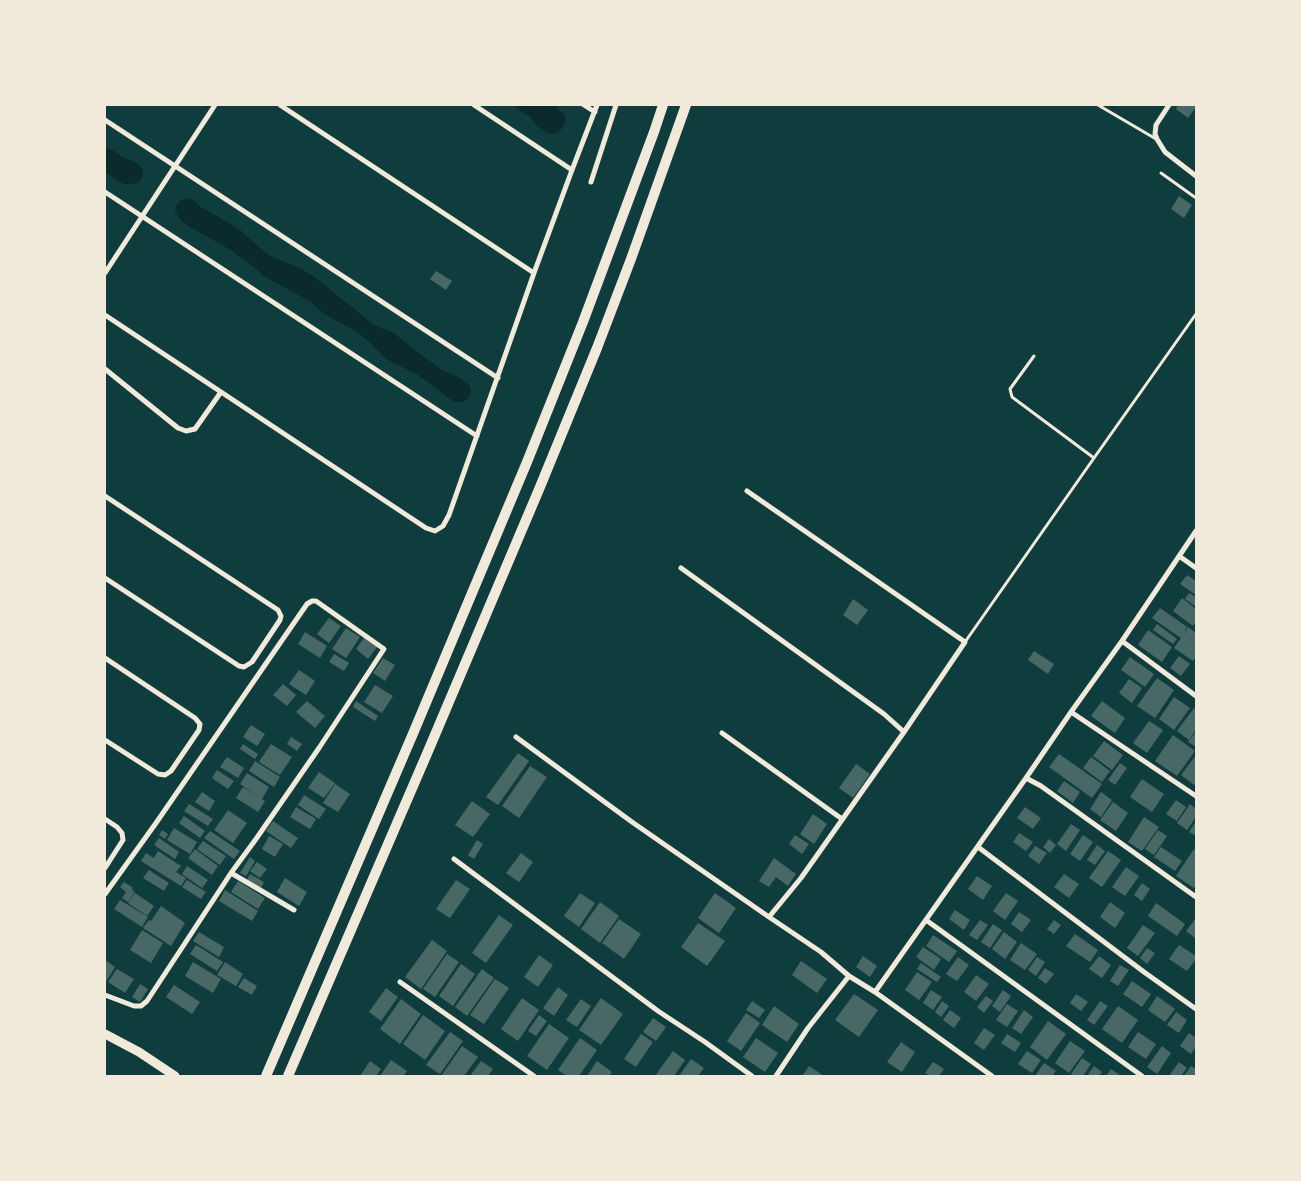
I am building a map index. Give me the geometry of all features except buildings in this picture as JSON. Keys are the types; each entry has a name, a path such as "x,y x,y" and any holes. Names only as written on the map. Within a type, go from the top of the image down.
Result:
{"highway":[{"path":"266,1076 527,462 590,306 663,105"},
{"path":"288,1076 433,740 565,426 631,259 686,105"}],"main road":[{"path":"105,1034 139,1052 175,1076"}],"street":[{"path":"105,273 216,105"},
{"path":"280,105 534,273"},
{"path":"474,105 572,170"},
{"path":"584,105 595,112"},
{"path":"105,316 426,528 435,531 443,526 449,515 534,273 597,105"},
{"path":"591,182 616,105"},
{"path":"1169,105 1156,125 1155,134 1164,152 1196,176"},
{"path":"105,120 498,378"},
{"path":"105,192 477,436"},
{"path":"105,369 178,428 186,431 195,429 221,392"},
{"path":"747,491 965,642 801,878 769,918"},
{"path":"105,496 278,610 281,616 252,662 244,667 239,666 105,578"},
{"path":"875,992 1122,641 1196,531"},
{"path":"1178,556 1196,568"},
{"path":"681,568 884,714 904,732"},
{"path":"105,894 307,604 314,601 384,649 319,748 231,872 144,1005 134,1006 105,995"},
{"path":"1122,641 1196,696"},
{"path":"105,658 196,718 200,724 199,730 166,775 158,774 105,740"},
{"path":"1071,712 1196,796"},
{"path":"722,733 842,820"},
{"path":"516,737 632,822 820,952 849,976 875,992 992,1076"},
{"path":"1026,778 1041,786 1196,897"},
{"path":"105,820 117,828 122,834 123,840 105,868"},
{"path":"978,847 1196,1009"},
{"path":"454,859 658,1011 752,1076"},
{"path":"231,872 294,910"},
{"path":"926,920 1142,1076"},
{"path":"776,1076 808,1028 849,976"},
{"path":"400,982 534,1076"}],"lane":[{"path":"1098,105 1157,139"},
{"path":"1161,173 1196,198"},
{"path":"965,642 1196,314"},
{"path":"1034,356 1010,389 1012,397 1094,458"}],"water":[{"path":"513,105 554,105 564,114 566,119 559,132 554,134 548,133"},
{"path":"105,148 142,167 143,174 140,181 128,185 119,182 105,172"},
{"path":"187,198 239,229 268,255 300,268 317,279 374,325 392,332 444,371 460,378 470,386 471,392 468,399 454,402 418,375 388,360 355,331 323,313 311,302 265,277 231,250 188,226 175,211 176,205 181,200"}]}
